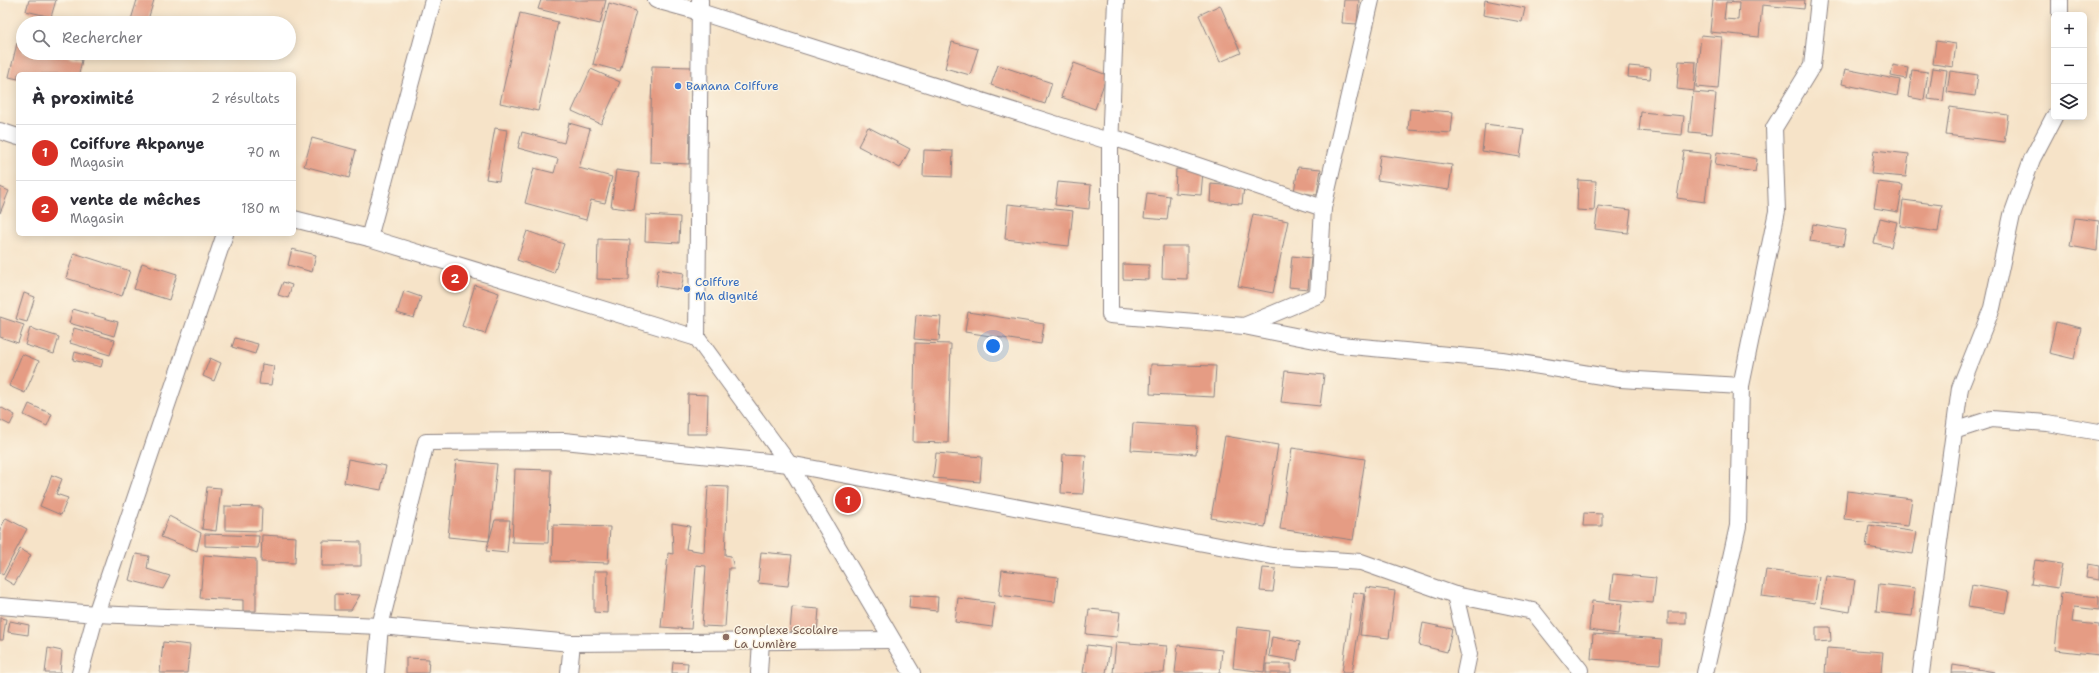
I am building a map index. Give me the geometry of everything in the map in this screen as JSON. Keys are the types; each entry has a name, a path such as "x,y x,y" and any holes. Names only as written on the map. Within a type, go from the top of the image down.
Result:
{"street":[{"path":"369,238 433,0"},
{"path":"656,0 700,6 1102,139 1112,138 1323,208"},
{"path":"1116,0 1112,138 1110,147 1110,315 1244,326 1340,346 1502,360 1620,379 1741,386"},
{"path":"1244,326 1318,295 1323,208 1371,0"},
{"path":"1705,673 1738,526 1741,386 1777,211 1774,128 1812,66 1819,0"},
{"path":"2060,0 2060,12"},
{"path":"700,6 697,338 789,464 912,673"},
{"path":"1921,673 1960,388 1992,308 2012,215 2032,159 2052,120"},
{"path":"0,131 16,136"},
{"path":"296,220 369,238 697,338"},
{"path":"80,673 96,614 224,236"},
{"path":"1954,430 1991,419 2047,423 2099,432"},
{"path":"376,673 380,626 426,442 564,441 789,464 1272,556 1360,562 1455,595 1533,611 1580,670"},
{"path":"1455,595 1469,654 1465,673"},
{"path":"0,606 96,614 380,626 572,643 892,640"},
{"path":"759,673 761,641"},
{"path":"569,673 572,643"}],"building":[{"path":"29,0 56,0 51,16 26,11"},
{"path":"137,0 154,0 149,16 132,16"},
{"path":"541,0 606,0 600,24 538,9"},
{"path":"1344,0 1359,0 1357,24 1342,23"},
{"path":"1485,0 1525,8 1522,22 1483,15"},
{"path":"1713,0 1805,0 1804,9 1762,5 1759,37 1710,32","holes":["1726,2 1739,3 1738,20 1724,19"]},
{"path":"609,3 636,11 620,71 593,64"},
{"path":"1220,5 1241,53 1220,62 1199,15"},
{"path":"520,13 558,22 538,111 500,103"},
{"path":"1701,35 1722,37 1718,89 1696,87"},
{"path":"1936,41 1956,44 1953,67 1933,64"},
{"path":"952,42 978,49 970,75 945,68"},
{"path":"16,47 16,60 82,60 79,72 16,72 16,79 9,77"},
{"path":"1679,61 1696,62 1694,91 1677,89"},
{"path":"1074,63 1107,75 1095,109 1061,97"},
{"path":"998,65 1052,83 1045,104 991,85"},
{"path":"1893,65 1908,68 1906,79 1891,76"},
{"path":"652,66 692,67 689,164 650,162"},
{"path":"1629,66 1651,68 1650,79 1628,77"},
{"path":"1933,68 1947,70 1943,101 1928,99"},
{"path":"591,69 620,82 601,124 572,111"},
{"path":"1845,69 1900,80 1897,96 1842,84"},
{"path":"1912,70 1928,72 1924,100 1908,97"},
{"path":"1950,71 1978,75 1975,96 1947,92"},
{"path":"1693,92 1716,94 1712,134 1689,132"},
{"path":"1950,107 2008,115 2004,142 1946,135"},
{"path":"1410,109 1453,112 1451,133 1408,130"},
{"path":"1641,112 1684,116 1682,135 1639,131"},
{"path":"569,123 590,129 579,168 612,177 605,203 591,200 586,220 525,203 534,168 554,173 558,159 518,148 522,132 564,143"},
{"path":"1485,124 1524,129 1520,157 1482,151"},
{"path":"868,127 910,149 900,168 858,146"},
{"path":"495,128 507,130 499,181 486,179"},
{"path":"312,138 356,150 349,178 304,166"},
{"path":"924,150 953,151 952,177 923,176"},
{"path":"1874,150 1909,154 1906,177 1871,174"},
{"path":"1684,151 1711,154 1705,202 1677,198"},
{"path":"1717,152 1757,159 1755,172 1715,165"},
{"path":"1380,155 1452,165 1449,190 1377,180"},
{"path":"1298,167 1321,169 1317,195 1294,192"},
{"path":"1176,169 1203,171 1201,195 1175,193"},
{"path":"616,170 639,173 634,210 611,207"},
{"path":"1578,180 1596,181 1594,211 1577,210"},
{"path":"1058,182 1091,185 1089,209 1055,205"},
{"path":"1878,182 1903,185 1898,212 1874,208"},
{"path":"1211,184 1244,187 1242,204 1210,202"},
{"path":"0,187 9,191 0,213"},
{"path":"1147,193 1170,196 1167,220 1144,218"},
{"path":"1903,200 1942,205 1938,232 1900,226"},
{"path":"1008,204 1073,211 1069,246 1005,239"},
{"path":"1598,206 1631,210 1628,233 1595,229"},
{"path":"1253,214 1288,221 1273,293 1238,286"},
{"path":"646,215 680,217 679,243 645,241"},
{"path":"1880,218 1897,222 1891,247 1874,243"},
{"path":"2075,218 2099,221 2097,251 2070,246"},
{"path":"1813,224 1846,230 1843,246 1810,241"},
{"path":"527,231 564,244 554,273 517,260"},
{"path":"598,239 630,240 629,280 597,279"},
{"path":"1163,246 1187,246 1187,279 1162,278"},
{"path":"292,249 316,255 312,272 288,265"},
{"path":"74,253 130,271 122,296 66,278"},
{"path":"1292,256 1311,258 1308,289 1289,287"},
{"path":"142,263 177,274 169,300 134,289"},
{"path":"1123,264 1149,265 1149,280 1123,279"},
{"path":"658,269 684,273 681,290 656,286"},
{"path":"283,282 292,285 288,298 278,295"},
{"path":"475,285 499,293 485,334 462,326"},
{"path":"404,291 421,297 414,318 397,313"},
{"path":"24,293 35,297 27,322 16,319"},
{"path":"73,309 118,322 114,336 69,323"},
{"path":"968,312 1044,324 1041,344 965,332"},
{"path":"916,315 941,317 939,341 914,339"},
{"path":"0,317 24,325 18,343 0,337"},
{"path":"2056,322 2081,328 2074,359 2049,353"},
{"path":"30,328 59,337 54,354 25,345"},
{"path":"74,328 115,340 110,355 70,343"},
{"path":"235,338 258,344 255,354 232,347"},
{"path":"915,343 951,344 948,443 913,442"},
{"path":"75,352 103,360 101,367 73,360"},
{"path":"22,354 39,361 25,393 9,386"},
{"path":"210,358 221,363 214,381 203,376"},
{"path":"262,364 274,366 271,385 259,384"},
{"path":"1151,364 1216,366 1214,397 1150,394"},
{"path":"1285,371 1324,375 1320,406 1281,402"},
{"path":"688,394 708,395 707,434 687,434"},
{"path":"29,404 52,414 47,426 24,415"},
{"path":"0,407 15,415 10,425 0,420"},
{"path":"1133,423 1198,427 1196,454 1131,450"},
{"path":"1225,436 1278,445 1265,527 1211,518"},
{"path":"1292,448 1365,459 1353,540 1280,529"},
{"path":"936,453 982,457 980,482 933,478"},
{"path":"1063,454 1086,455 1083,494 1061,493"},
{"path":"348,459 386,466 381,490 344,483"},
{"path":"456,460 497,464 489,541 448,537"},
{"path":"515,469 551,470 548,543 512,542"},
{"path":"52,475 62,479 56,494 68,498 61,515 40,506"},
{"path":"708,486 728,487 725,555 731,556 734,568 729,568 725,627 702,626 706,566 696,565 691,629 661,627 668,553 673,554 672,523 690,526 686,549 704,552"},
{"path":"207,487 221,488 216,531 202,529"},
{"path":"1847,491 1912,499 1908,526 1844,519"},
{"path":"225,506 262,507 261,531 225,530"},
{"path":"1584,513 1602,514 1602,526 1583,526"},
{"path":"169,516 201,533 197,551 161,537"},
{"path":"6,518 27,529 3,575 0,573 0,529"},
{"path":"495,520 510,520 507,553 486,551"},
{"path":"553,525 610,527 608,563 552,561"},
{"path":"1869,525 1917,532 1913,554 1866,547"},
{"path":"205,534 259,536 258,548 205,546"},
{"path":"262,535 296,537 295,563 261,562"},
{"path":"323,541 361,542 361,566 322,566"},
{"path":"20,549 31,555 14,585 4,579"},
{"path":"761,552 792,555 788,586 758,583"},
{"path":"136,554 149,556 147,569 170,576 163,589 129,580"},
{"path":"204,555 256,559 256,611 243,611 243,600 200,598"},
{"path":"2035,560 2062,564 2058,588 2031,584"},
{"path":"2088,564 2099,566 2099,580 2086,578"},
{"path":"1263,568 1276,569 1273,592 1260,591"},
{"path":"1002,570 1058,577 1055,602 999,595"},
{"path":"1766,570 1819,577 1815,603 1762,596"},
{"path":"594,571 608,571 607,613 594,612"},
{"path":"1613,574 1656,578 1653,603 1610,599"},
{"path":"1826,576 1855,580 1850,612 1821,607"},
{"path":"1879,584 1915,588 1912,616 1876,612"},
{"path":"1972,585 2009,592 2005,613 1968,607"},
{"path":"1366,587 1395,591 1389,638 1360,635"},
{"path":"1353,592 1364,594 1352,673 1342,673"},
{"path":"2061,593 2099,597 2099,610 2074,607 2072,622 2099,625 2099,655 2055,650"},
{"path":"335,594 360,595 351,610 335,610"},
{"path":"910,595 938,597 937,611 909,608"},
{"path":"958,598 995,603 992,627 955,622"},
{"path":"1592,601 1622,604 1618,634 1589,630"},
{"path":"792,607 819,609 817,633 790,631"},
{"path":"1089,609 1120,612 1117,637 1086,634"},
{"path":"1668,612 1686,612 1686,624 1668,624"},
{"path":"0,618 6,619 3,640 0,640"},
{"path":"10,621 29,625 28,635 8,632"},
{"path":"1423,623 1452,629 1447,652 1419,645"},
{"path":"1237,627 1269,631 1264,672 1233,668"},
{"path":"1816,627 1830,627 1831,641 1816,642"},
{"path":"1593,634 1662,639 1660,664 1591,659"},
{"path":"1272,637 1300,642 1297,661 1269,656"},
{"path":"163,642 190,645 187,673 160,673"},
{"path":"1116,642 1167,646 1164,673 1113,673"},
{"path":"1087,645 1110,648 1106,673 1083,673"},
{"path":"1178,645 1222,650 1220,673 1175,673"},
{"path":"48,648 62,651 60,673 45,673"},
{"path":"1827,648 1883,652 1881,673 1825,673"},
{"path":"406,658 429,659 428,673 406,673"},
{"path":"673,662 688,663 687,673 672,673"},
{"path":"1266,664 1291,664 1291,673 1266,673"},
{"path":"1953,665 1995,672 1995,673 1952,673"}],"place":[{"name":"Banana Coiffure","path":"678,86"},
{"name":"vente de mêches","path":"455,278"},
{"name":"Coiffure Ma dignité","path":"687,289"},
{"name":"Coiffure Akpanye","path":"848,500"},
{"name":"Complexe Scolaire La Lumière","path":"726,637"}]}
